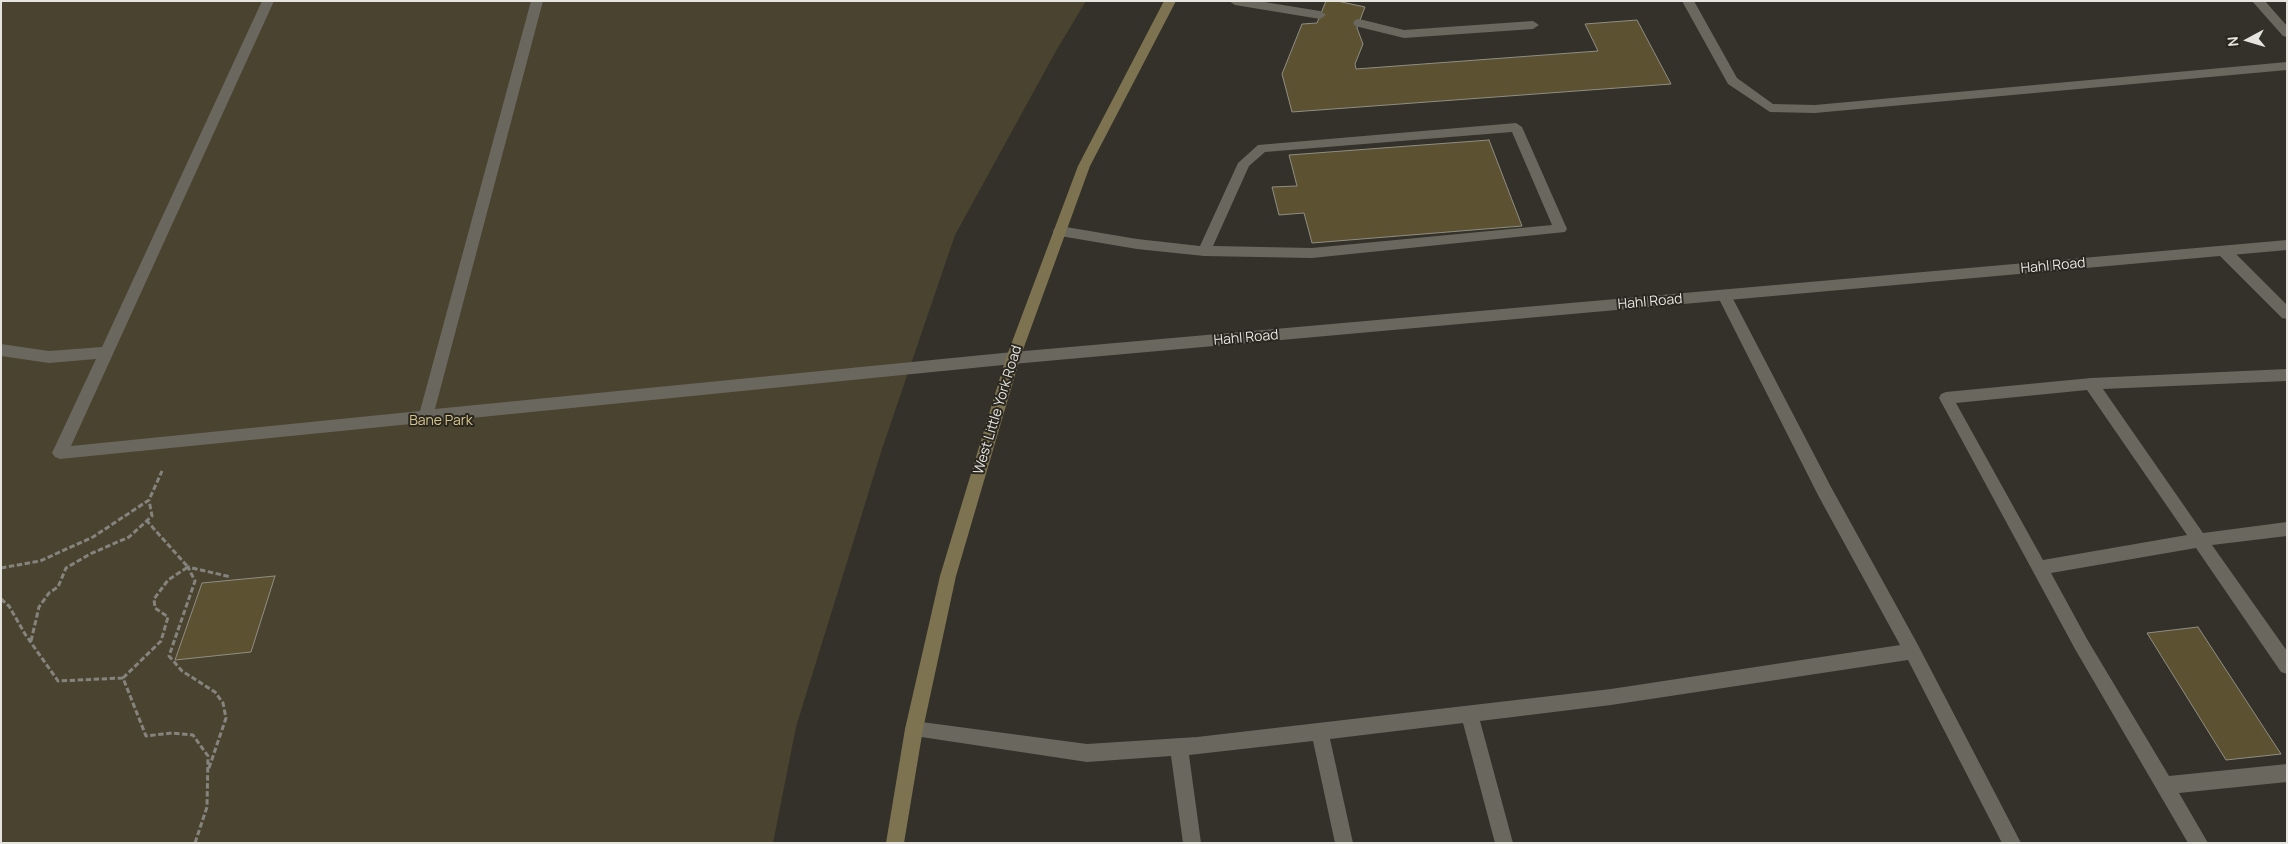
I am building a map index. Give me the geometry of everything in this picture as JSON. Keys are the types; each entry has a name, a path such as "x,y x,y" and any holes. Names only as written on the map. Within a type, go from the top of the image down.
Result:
{"main road":[{"name":"West Little York Road","path":"895,843 914,729 948,576 1013,358 1084,166 1170,1"}],"street":[{"path":"1,350 49,356 106,352 268,1"},
{"path":"426,417 537,1"},
{"path":"1235,1 1320,15"},
{"path":"1688,1 1732,81 1770,108 1815,109 2287,66"},
{"path":"2258,1 2287,33"},
{"path":"1359,23 1404,34 1533,25"},
{"path":"1060,231 1137,244 1204,251 1312,253 1560,229 1516,127 1262,148 1244,163 1204,251"},
{"name":"Hahl Road","path":"106,352 60,453 1013,358 2224,250 2287,246"},
{"path":"2224,250 2287,314"},
{"path":"1724,295 1825,492 1912,651 2012,843"},
{"path":"2199,843 2080,644 1946,398 2091,384 2287,375"},
{"path":"2091,384 2287,666"},
{"path":"2039,568 2200,540 2287,529"},
{"path":"914,729 1087,753 1179,748 1611,697 1912,651"},
{"path":"1469,714 1504,843"},
{"path":"1320,732 1344,843"},
{"path":"1179,748 1192,843"},
{"path":"2165,786 2287,773"}],"path":[{"path":"31,642 39,607 49,593 58,587 66,568 90,554 129,537 152,516 150,500 173,442"},
{"path":"1,568 40,561 93,537 150,500"},
{"path":"147,520 188,567 196,581 169,656 182,671 216,692 223,703 226,718 208,773"},
{"path":"1,599 9,606 58,681 123,678 161,641 168,617 155,608 154,599 168,580 188,567 231,577"},
{"path":"123,678 146,736 172,733 193,735 208,756 207,807 195,843"}],"green space":[{"name":"Bane Park","path":"1,1 1086,1 1056,51 955,235 882,449 796,727 773,843 1,843"}],"building":[{"path":"1326,1 1337,1 1365,7 1357,28 1363,44 1355,64 1356,69 1598,51 1585,24 1637,20 1671,84 1292,112 1282,74 1302,24 1317,23"},
{"path":"1489,140 1522,226 1312,243 1304,213 1279,215 1272,187 1297,186 1289,155"},
{"path":"275,576 251,652 175,660 202,583"},
{"path":"2198,627 2281,754 2226,760 2147,633"}]}
